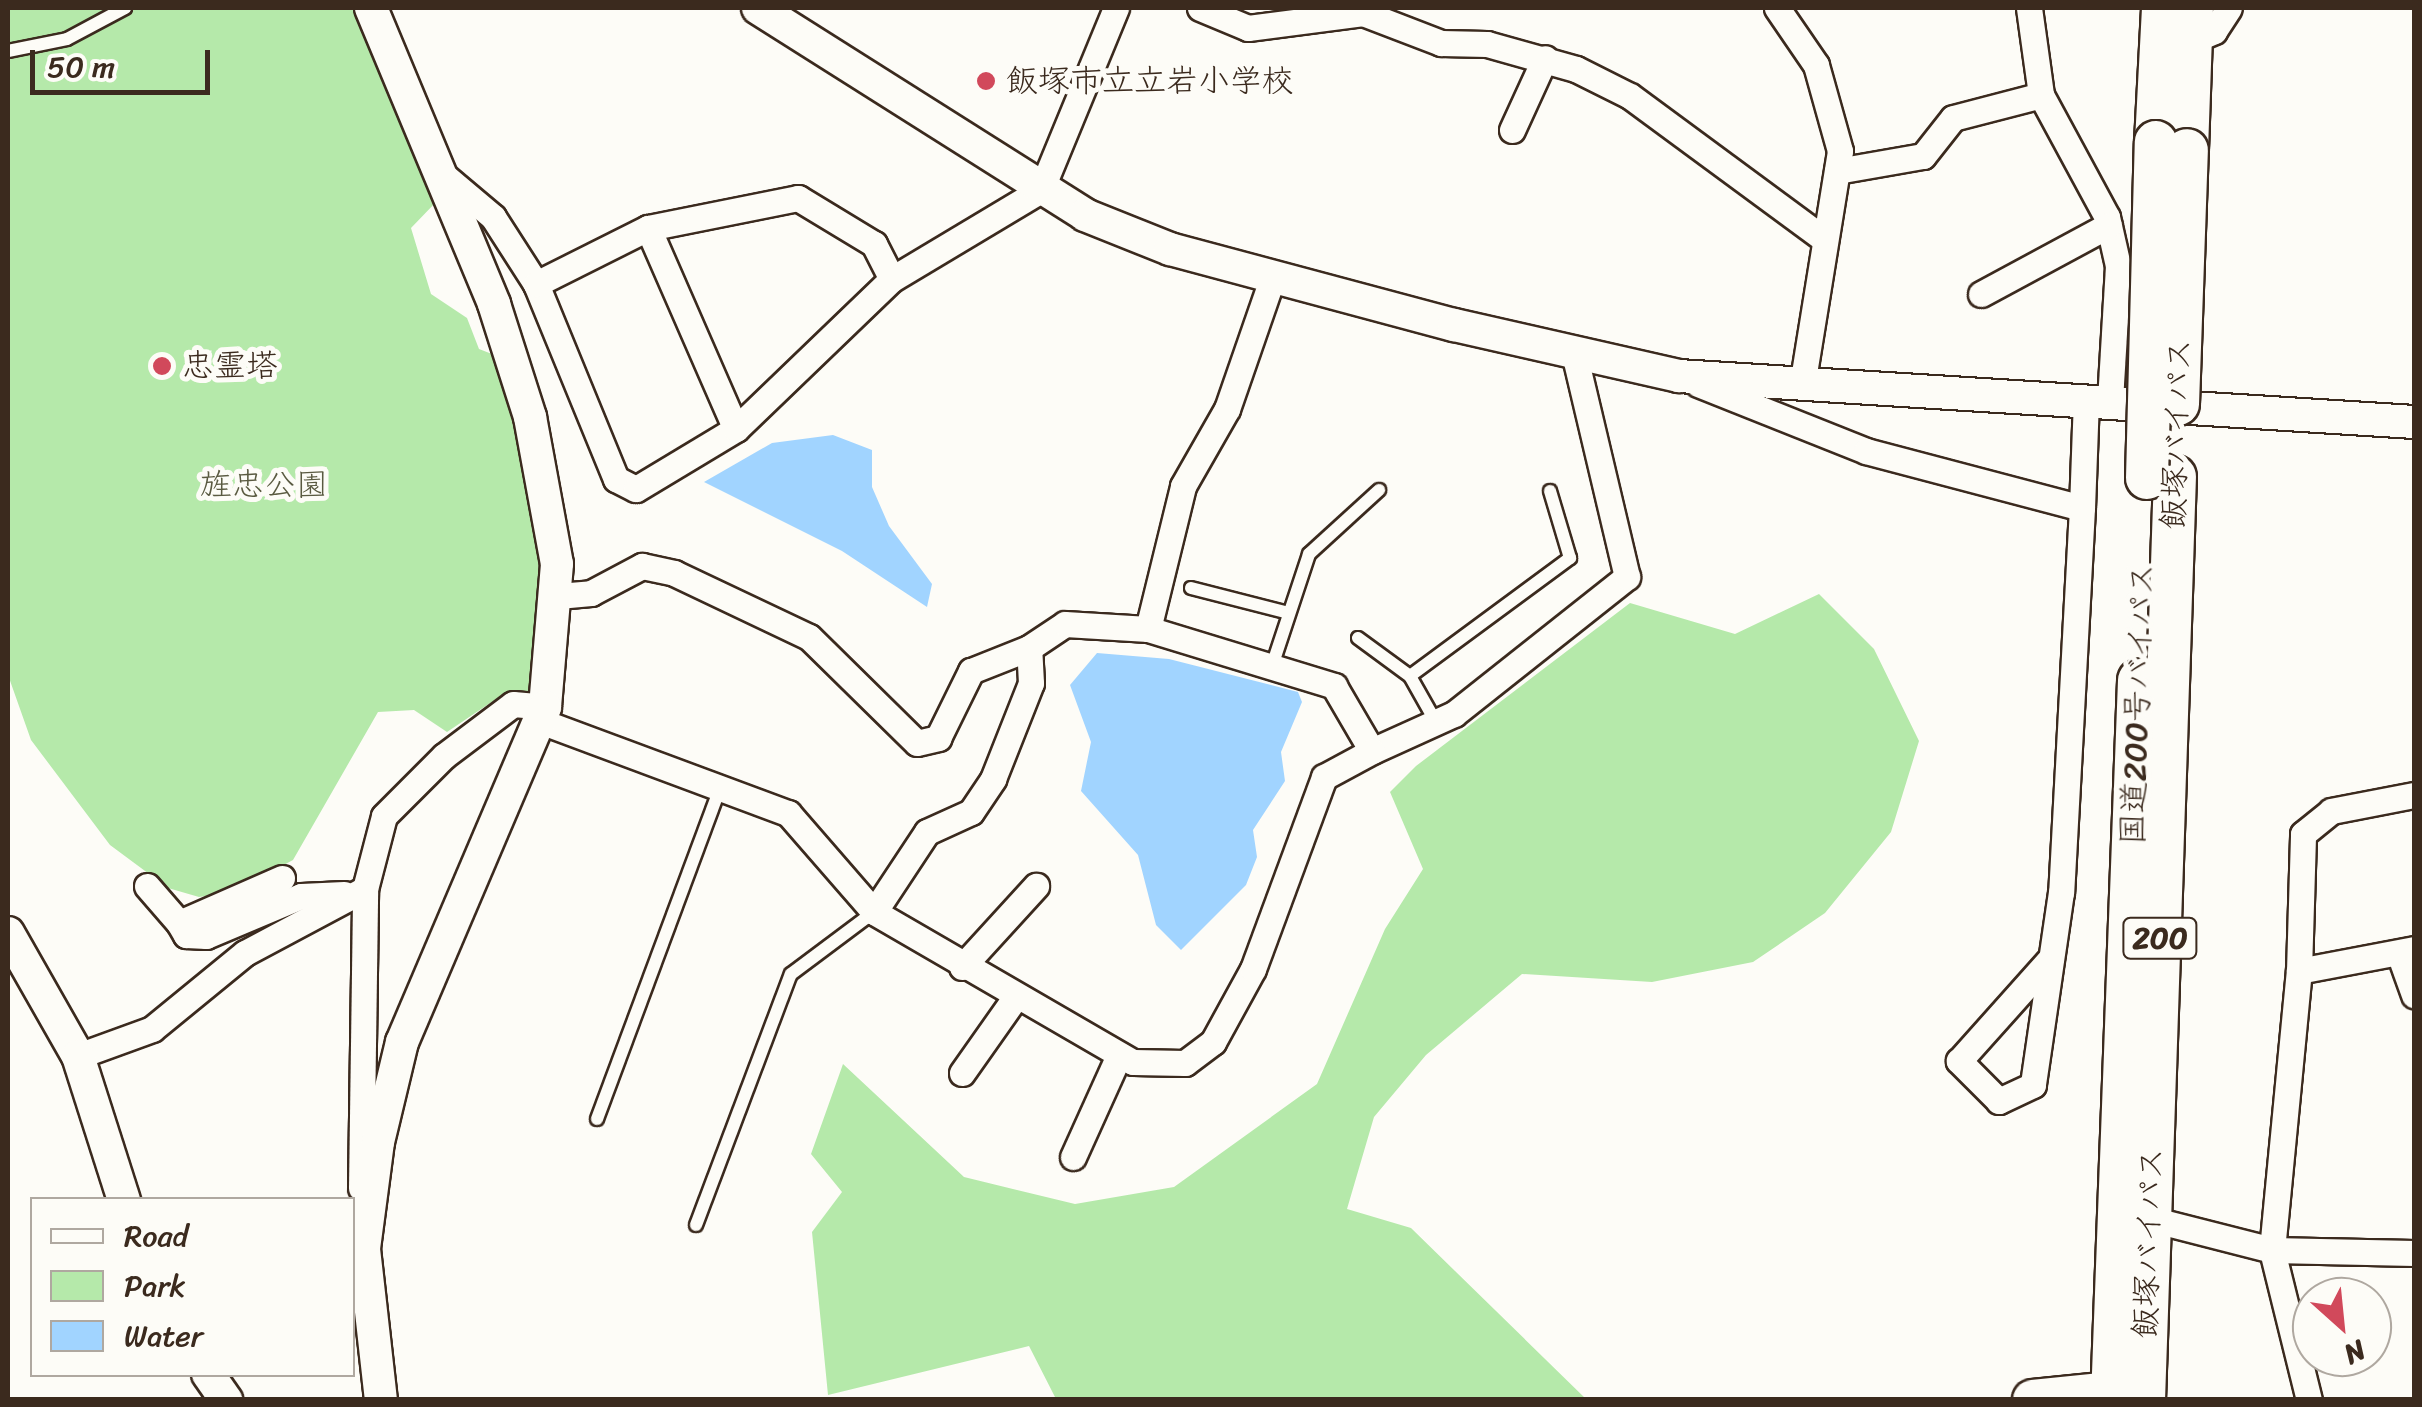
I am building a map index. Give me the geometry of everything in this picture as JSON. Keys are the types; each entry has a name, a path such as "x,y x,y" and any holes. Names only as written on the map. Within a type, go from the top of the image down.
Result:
{"highway":[{"name":"国道200号バイパス","path":"2123,1397 2135,1215 2172,146 2163,8"},
{"name":"200","path":"2172,146 2192,24"}],"main road":[{"path":"2032,1400 2123,1397"}],"street":[{"path":"364,1249 402,1042 543,714 558,596 554,528 530,417 372,8"},
{"path":"758,8 1042,190 1170,249 1272,278 1679,376 1866,450 2082,508"},
{"path":"436,168 493,217 536,284 616,479 636,489 736,429 892,278 1042,190 1116,8"},
{"path":"1200,8 1248,28 1363,13 1441,43 1545,58 1630,96 1825,240"},
{"path":"1777,8 1831,102 1837,171 1802,385"},
{"path":"2028,8 2041,95 2109,225 2118,266 2082,508 2051,958 2033,1085 1999,1101 1959,1061 2051,958"},
{"path":"2192,24 2214,31 2229,8"},
{"path":"1512,130 1545,58"},
{"path":"1837,171 1923,156 1953,118 2041,95"},
{"path":"536,284 648,228 798,198 874,244 892,278"},
{"path":"1981,294 2109,225"},
{"path":"648,228 736,429"},
{"path":"1148,629 1183,486 1227,409 1272,278"},
{"path":"381,1400 364,1249 359,891 384,816 444,756 513,704 788,812 874,912 1015,998 1119,1055 1166,1068 1213,1042 1253,969 1315,793 1334,768 1436,724 1626,578 1574,349"},
{"path":"1679,376 2413,422"},
{"path":"558,596 590,593 642,566 674,572 809,637 917,742 938,738 971,671 1029,648 1065,624 1148,629 1273,663 1334,686 1372,751"},
{"path":"874,912 927,832 971,812 993,778 1031,683 1029,648"},
{"path":"2308,1400 2272,1250 2300,971 2303,834 2331,811 2414,795"},
{"path":"179,923 282,878"},
{"path":"147,886 186,934 206,936 301,896 359,891"},
{"path":"962,967 1036,886"},
{"path":"78,1056 152,1029 244,953 359,891"},
{"path":"8,933 78,1056 123,1197"},
{"path":"2300,971 2406,951 2414,995"},
{"path":"962,1073 1015,998"},
{"path":"1073,1157 1119,1055"},
{"path":"2135,1215 2272,1250 2414,1253"},
{"path":"210,1377 226,1400"}],"lane":[{"path":"8,51 67,39 125,8"},
{"path":"1273,663 1309,554 1379,490"},
{"path":"1410,676 1570,558 1550,491"},
{"path":"1191,588 1290,612"},
{"path":"1358,638 1410,676 1436,724"},
{"path":"598,1119 720,788"},
{"path":"696,1226 791,974 874,912"}],"green space":[{"name":"旌忠公園","path":"8,8 360,8 438,200 411,228 431,294 467,318 479,349 492,354 516,431 543,543 538,694 502,695 447,732 414,710 378,712 293,860 233,892 199,897 168,888 110,845 31,740 8,675"},
{"path":"1819,594 1874,649 1919,741 1891,832 1825,913 1753,962 1652,982 1522,974 1426,1055 1374,1117 1347,1209 1411,1228 1586,1399 1056,1399 1029,1346 828,1395 812,1232 842,1192 811,1154 843,1064 964,1177 1075,1204 1174,1187 1317,1084 1385,929 1423,869 1390,792 1416,766 1630,603 1735,634"}],"water":[{"path":"833,435 872,450 872,487 889,526 932,584 927,607 842,551 704,482 772,443"},
{"path":"1097,653 1169,659 1298,692 1302,702 1281,752 1285,781 1253,830 1257,857 1246,885 1181,950 1156,925 1138,855 1081,791 1091,742 1070,685"}],"place":[{"name":"飯塚市立立岩小学校","path":"986,81"},
{"name":"忠霊塔","path":"162,366"}]}
